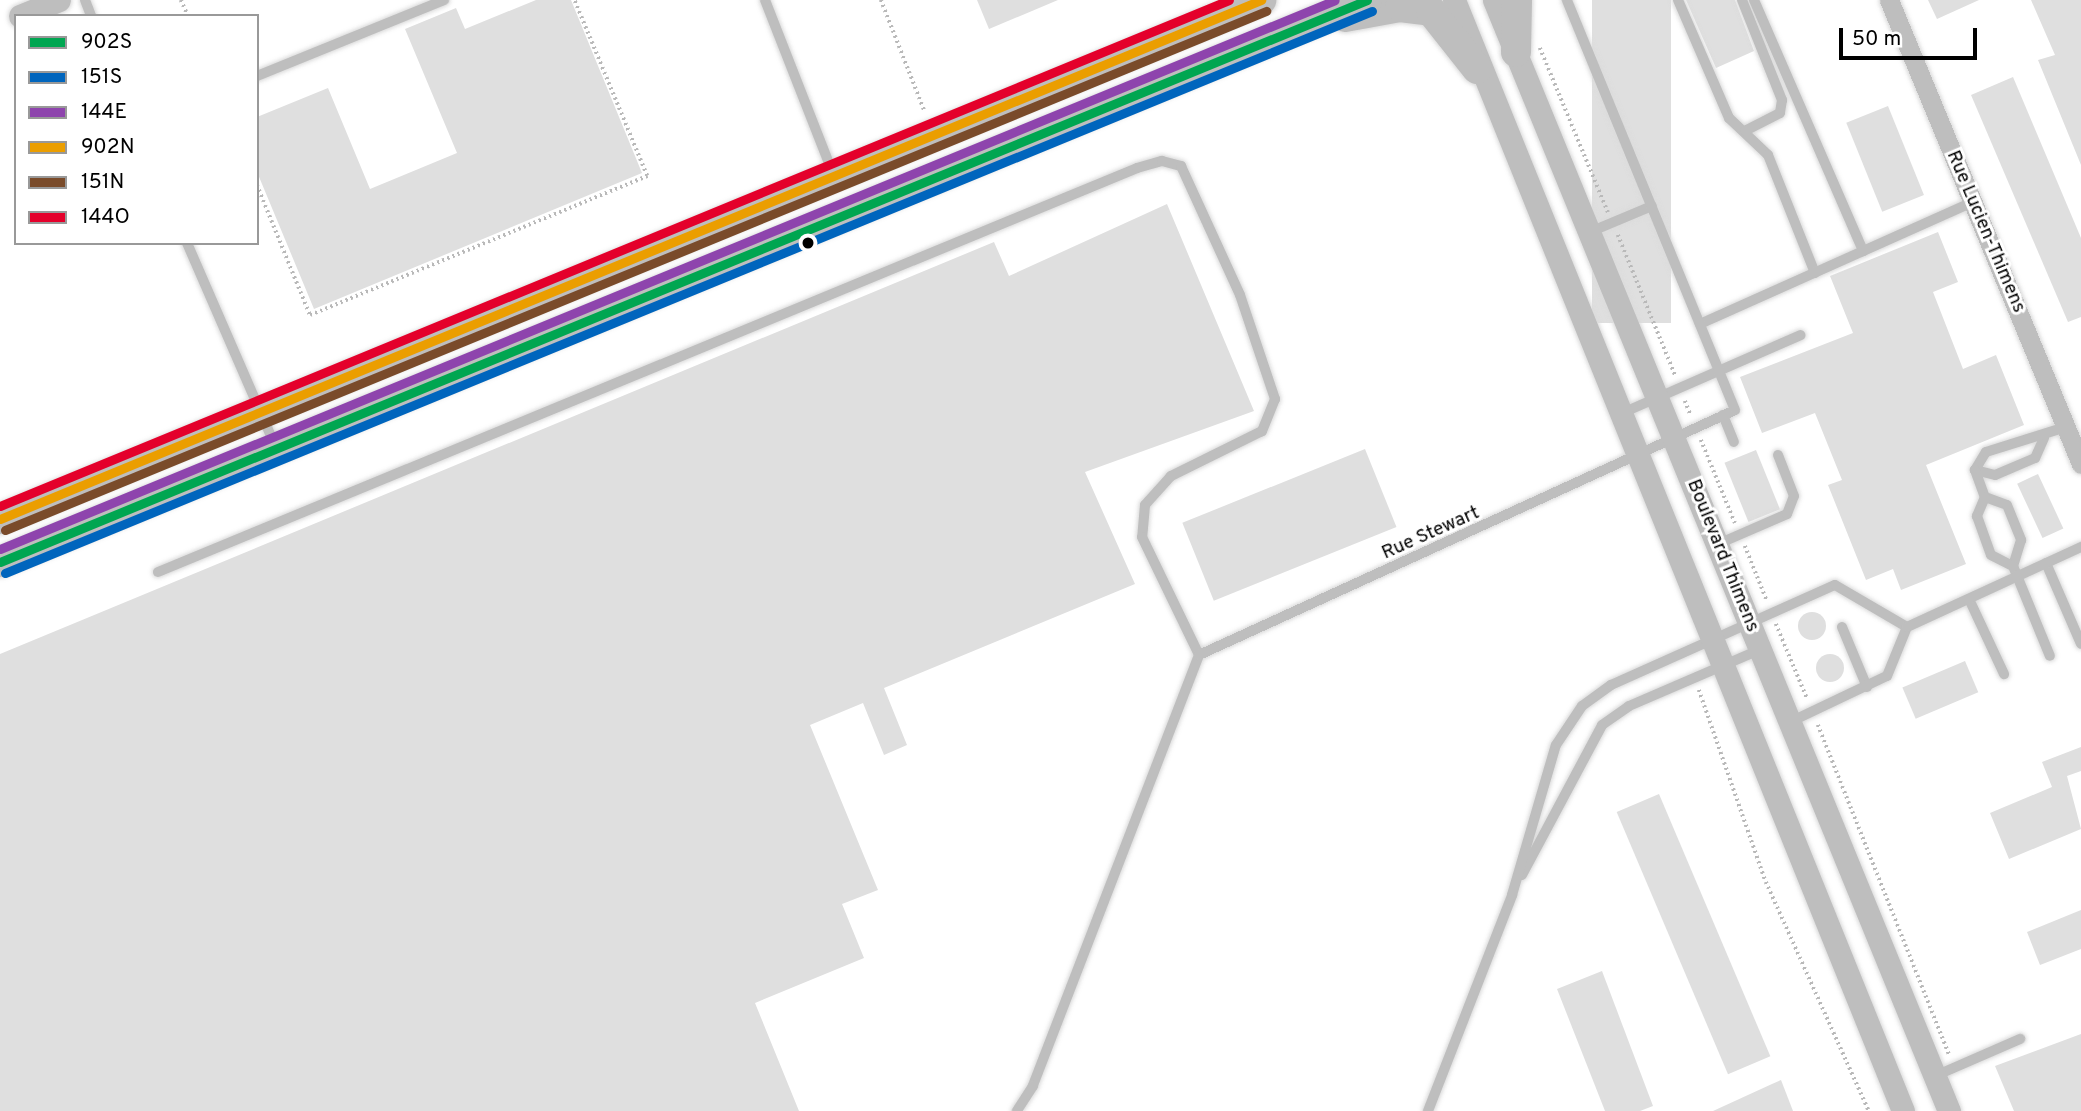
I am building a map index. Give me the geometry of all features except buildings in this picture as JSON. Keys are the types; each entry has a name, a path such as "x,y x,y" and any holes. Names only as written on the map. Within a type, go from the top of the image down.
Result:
{"main road":[{"path":"0,519 1261,0"},
{"path":"0,562 1367,0"},
{"path":"1517,0 1525,44"},
{"path":"1311,23 1400,6 1423,9 1445,22 1477,69"},
{"path":"833,175 848,214"}],"street":[{"path":"25,14 59,0"},
{"path":"1454,0 1477,69 1617,416 1903,1111"},
{"name":"Boulevard Thimens","path":"1494,0 1525,44 1590,232 1949,1111"},
{"name":"Rue Lucien-Thimens","path":"1889,0 2081,464"}],"lane":[{"path":"259,75 444,0"},
{"path":"765,0 833,175"},
{"path":"1567,0 1735,410 1723,415 1734,442"},
{"path":"1678,0 1729,118 1768,155 1815,273"},
{"path":"1742,0 1782,100 1780,113 1745,131"},
{"path":"1754,0 1863,251"},
{"path":"158,572 1161,161 1181,166 1206,212 1275,399 1262,430 1171,476 1145,505 1142,537 1199,655 1033,1086 1017,1111"},
{"path":"1700,324 1973,202"},
{"path":"1590,232 1652,206"},
{"path":"188,245 276,449"},
{"path":"1617,416 1801,335"},
{"name":"Rue Stewart","path":"1199,655 1675,440 1723,415"},
{"path":"1975,470 1986,452 2024,435 2044,438 2066,427"},
{"path":"1975,470 1995,475 2035,458 2044,438"},
{"path":"1718,545 1787,514 1794,496 1779,455"},
{"path":"1975,470 1985,497 1977,516 1991,555 2013,566"},
{"path":"1985,497 2007,505 2021,540 2013,566 2050,656"},
{"path":"1789,723 1887,676 1907,627 2081,547"},
{"path":"2046,563 2081,644"},
{"path":"1428,1111 1512,895 1550,760 1574,716 1611,685 1835,585 1907,627"},
{"path":"1969,599 2004,674"},
{"path":"1842,627 1867,687"},
{"path":"1512,895 1602,725 1629,706 1760,650"},
{"path":"1934,1076 2020,1039"}],"path":[{"path":"259,189 273,217 310,315 647,176 573,0"},
{"path":"881,0 927,118"},
{"path":"1525,44 1606,207"},
{"path":"1619,237 1675,375"},
{"path":"1684,398 1692,418"},
{"name":"Boulevard Thimens","path":"1698,434 1736,524"},
{"name":"Boulevard Thimens","path":"1745,546 1767,600"},
{"name":"Boulevard Thimens","path":"1779,631 1807,698"},
{"path":"1702,704 1766,882 1869,1111"},
{"path":"1820,730 1950,1052"}],"transit line":[{"name":"144O","path":"0,506 1229,0"},
{"name":"902N","path":"0,519 1261,0"},
{"name":"144E","path":"0,549 1335,0"},
{"name":"902S","path":"0,562 1367,0"},
{"name":"151N","path":"5,530 1266,11"},
{"name":"151S","path":"5,573 1372,11"}]}
